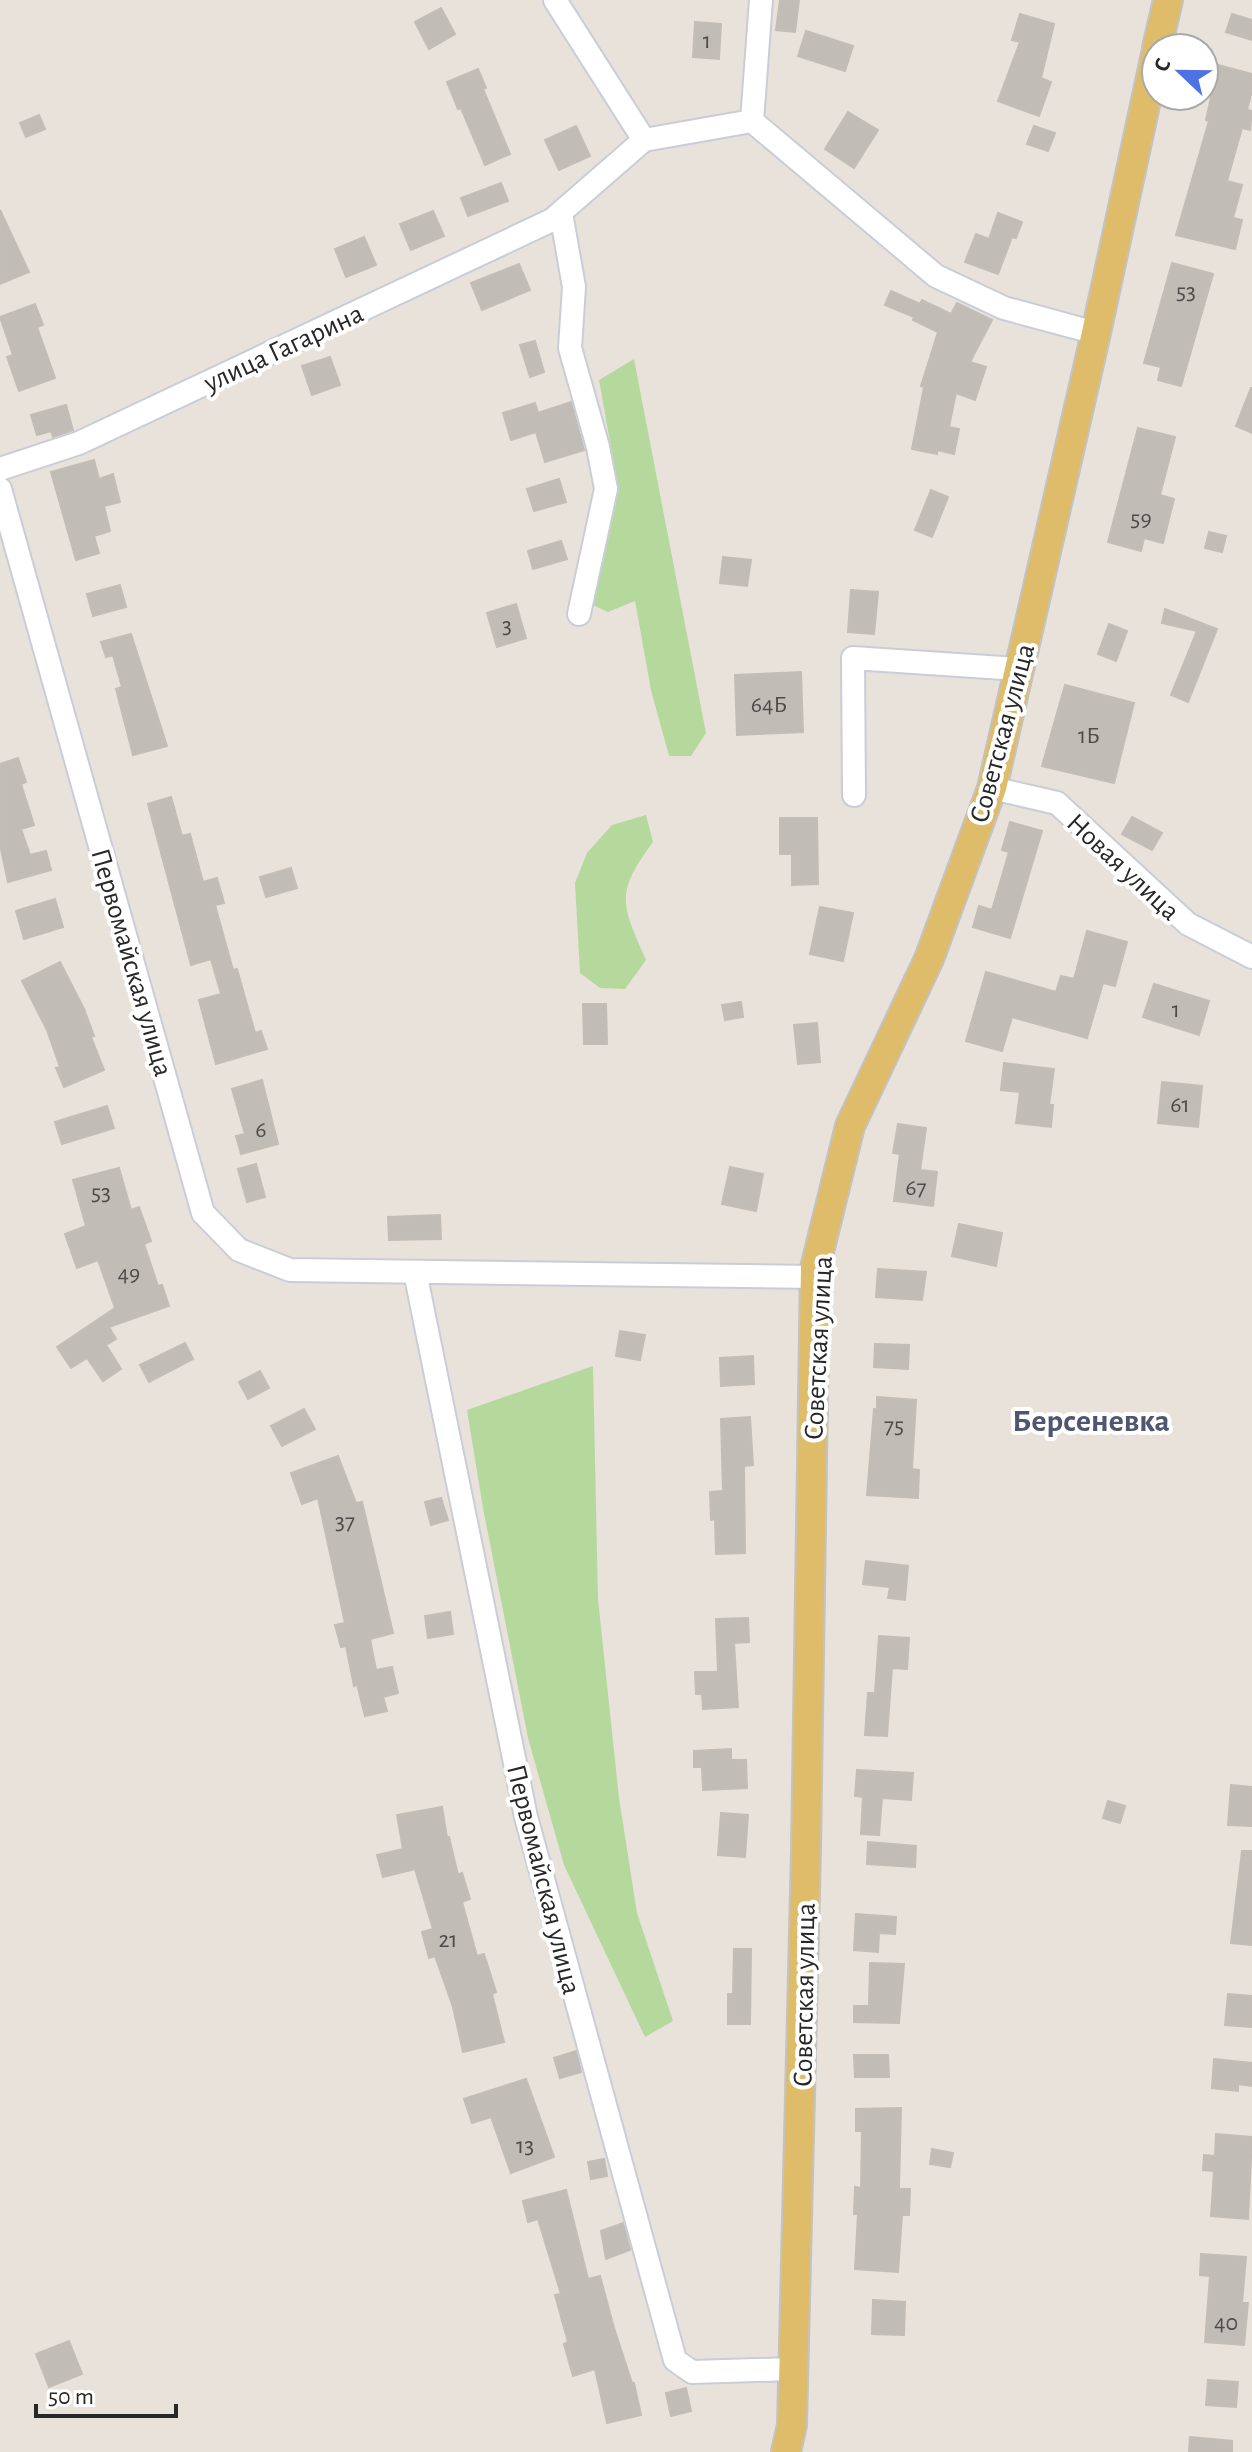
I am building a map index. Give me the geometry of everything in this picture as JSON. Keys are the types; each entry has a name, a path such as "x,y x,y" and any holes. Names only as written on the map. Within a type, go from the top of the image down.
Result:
{"main road":[{"name":"Советская улица","path":"1161,32 1168,0"},
{"name":"Советская улица","path":"786,2452 792,2425 806,1849 815,1277 850,1126 929,959 992,788 1144,112"}],"street":[{"path":"555,0 644,140 752,121"},
{"path":"752,121 761,0"},
{"path":"752,121 936,276 1004,308 1096,333"},
{"name":"улица Гагарина","path":"0,469 79,443 552,220 644,140"},
{"path":"561,213 574,287 570,348 598,447 606,489 579,614"},
{"name":"Первомайская улица","path":"0,489 203,1213 239,1250 290,1270 815,1277"},
{"path":"854,795 853,658 1019,669"},
{"name":"Новая улица","path":"992,788 1057,803 1188,924 1252,957"},
{"name":"Первомайская улица","path":"415,1272 526,1817 675,2360 692,2372 793,2369"}],"green space":[{"path":"634,359 706,733 691,756 669,756 651,690 635,601 608,612 593,605 614,513 617,481 599,380"},
{"path":"646,815 653,842 632,874 626,899 631,925 646,960 625,989 600,988 580,973 575,883 587,853 612,825"},
{"path":"593,1366 598,1599 619,1798 637,1913 673,2021 645,2037 564,1865 528,1738 467,1410"}],"building":[{"path":"780,0 799,0 795,32 776,30"},
{"path":"441,8 455,34 429,49 415,22"},
{"path":"1020,14 1054,24 1041,78 1051,82 1039,116 998,101 1020,42 1012,40"},
{"path":"1232,14 1252,20 1252,40 1226,32"},
{"path":"695,22 721,24 719,59 693,57"},
{"path":"806,31 853,46 845,71 798,56"},
{"path":"1220,66 1252,74 1247,110 1252,111 1250,130 1242,128 1227,181 1242,185 1233,218 1242,220 1235,249 1176,235 1209,121 1206,120 1208,112 1220,112"},
{"path":"478,69 510,154 485,165 447,82"},
{"path":"848,112 878,130 854,168 825,149"},
{"path":"39,115 45,129 26,137 20,123"},
{"path":"576,126 590,156 559,170 545,140"},
{"path":"1034,126 1055,133 1048,151 1027,144"},
{"path":"501,183 508,201 468,216 461,198"},
{"path":"0,210 29,272 0,284"},
{"path":"433,211 444,236 411,250 400,224"},
{"path":"998,213 1022,222 1016,238 1012,237 998,274 965,262 976,234 989,239"},
{"path":"364,237 376,265 346,277 335,249"},
{"path":"1172,263 1213,274 1181,386 1158,380 1161,367 1144,363"},
{"path":"519,264 530,290 482,310 471,283"},
{"path":"891,291 920,304 922,300 951,314 957,303 992,320 970,362 986,367 975,400 956,393 949,427 959,429 954,454 912,449 924,387 921,386 938,332 913,320 914,317 885,305"},
{"path":"35,304 43,325 37,327 55,378 19,391 7,357 13,355 0,317"},
{"path":"535,341 544,372 530,377 520,345"},
{"path":"330,357 340,385 312,395 302,366"},
{"path":"1252,388 1252,433 1236,426"},
{"path":"571,402 584,450 545,462 536,432 511,440 503,413 535,403 538,413"},
{"path":"66,405 73,430 53,437 51,431 37,435 31,415"},
{"path":"1138,428 1175,437 1160,495 1174,499 1163,543 1144,538 1141,551 1108,542"},
{"path":"94,460 99,479 113,474 120,502 104,506 110,531 94,536 99,553 76,560 51,472"},
{"path":"559,479 566,502 534,511 527,489"},
{"path":"931,490 948,497 932,537 915,530"},
{"path":"1209,532 1226,536 1222,552 1205,548"},
{"path":"561,541 567,559 533,569 528,551"},
{"path":"723,557 751,560 747,586 720,583"},
{"path":"120,585 126,607 93,616 87,594"},
{"path":"851,590 878,592 874,634 848,632"},
{"path":"516,604 526,638 497,647 487,613"},
{"path":"1165,609 1217,629 1188,702 1171,695 1197,631 1162,623"},
{"path":"1109,624 1127,631 1116,661 1098,654"},
{"path":"131,634 167,746 133,755 116,689 122,687 113,655 106,657 101,642"},
{"path":"801,672 803,732 737,735 735,675"},
{"path":"1065,685 1134,703 1114,783 1042,766"},
{"path":"18,758 26,782 21,784 34,825 21,829 30,855 46,851 51,870 8,882 0,845 0,764"},
{"path":"171,797 182,836 190,834 203,882 217,878 224,903 215,905 233,970 237,969 255,1033 261,1031 267,1049 216,1064 199,1000 221,994 211,959 191,965 148,804"},
{"path":"1132,817 1162,833 1152,850 1122,834"},
{"path":"780,818 817,818 818,884 792,885 792,854 780,854"},
{"path":"1010,822 1042,831 1010,938 973,927 979,906 992,910 1009,852 1002,850"},
{"path":"291,868 297,888 266,897 260,877"},
{"path":"55,899 63,927 24,939 16,911"},
{"path":"820,907 853,913 843,961 810,954"},
{"path":"1087,931 1127,942 1115,986 1103,983 1087,1038 1012,1017 1002,1051 966,1041 986,972 1056,992 1061,976 1074,979"},
{"path":"60,962 84,1009 104,1070 64,1087 47,1030 22,981"},
{"path":"1154,984 1209,1001 1199,1035 1143,1017"},
{"path":"741,1002 743,1017 725,1020 722,1005"},
{"path":"583,1004 606,1004 607,1044 584,1044"},
{"path":"817,1023 820,1062 798,1064 794,1025"},
{"path":"1004,1063 1054,1069 1049,1105 1053,1105 1051,1127 1016,1123 1020,1092 1001,1090"},
{"path":"262,1080 278,1144 241,1154 236,1136 245,1134 232,1089"},
{"path":"1162,1082 1202,1086 1198,1127 1158,1123"},
{"path":"107,1106 114,1128 62,1144 55,1122"},
{"path":"898,1124 926,1128 920,1170 937,1172 933,1206 894,1201 900,1154 893,1153"},
{"path":"256,1164 265,1197 247,1202 238,1169"},
{"path":"730,1167 763,1174 756,1211 722,1204"},
{"path":"119,1168 131,1210 139,1207 151,1241 144,1244 158,1286 162,1285 169,1306 109,1327 116,1339 106,1345 121,1369 103,1381 87,1358 71,1368 57,1347 115,1308 98,1260 77,1268 65,1234 86,1226 73,1180"},
{"path":"440,1215 441,1239 389,1240 388,1217"},
{"path":"959,1224 1002,1233 996,1266 952,1256"},
{"path":"878,1269 926,1272 922,1300 876,1297"},
{"path":"620,1331 645,1335 640,1360 616,1356"},
{"path":"185,1343 193,1359 149,1382 140,1365"},
{"path":"875,1344 909,1345 908,1369 874,1367"},
{"path":"753,1356 754,1384 721,1386 720,1358"},
{"path":"260,1371 269,1388 248,1399 239,1382"},
{"path":"877,1397 916,1400 912,1469 919,1470 918,1498 867,1495"},
{"path":"304,1409 315,1429 282,1446 271,1426"},
{"path":"750,1417 753,1465 744,1466 745,1553 716,1554 710,1492 723,1491 721,1419"},
{"path":"338,1456 356,1503 362,1502 393,1633 370,1639 376,1670 392,1667 398,1693 383,1697 387,1711 365,1716 357,1684 354,1686 346,1646 341,1647 335,1625 345,1623 318,1498 302,1504 291,1473"},
{"path":"441,1498 448,1520 431,1525 425,1502"},
{"path":"866,1561 908,1566 905,1600 888,1598 890,1587 863,1584"},
{"path":"450,1612 453,1634 428,1638 425,1616"},
{"path":"748,1618 749,1642 734,1643 738,1707 703,1709 702,1694 696,1694 695,1672 718,1672 716,1619"},
{"path":"879,1636 909,1638 907,1669 892,1668 887,1736 865,1735 868,1693 875,1693"},
{"path":"731,1749 731,1760 746,1760 747,1788 703,1790 702,1767 694,1767 694,1751"},
{"path":"857,1770 913,1773 911,1800 882,1798 879,1835 861,1834 863,1797 855,1796"},
{"path":"1231,1785 1252,1787 1252,1826 1228,1825"},
{"path":"1108,1801 1125,1806 1120,1823 1103,1818"},
{"path":"442,1807 458,1875 462,1873 470,1899 462,1902 477,1956 484,1954 496,1992 492,1994 504,2042 463,2052 453,2007 435,1956 429,1958 422,1932 433,1929 415,1869 383,1877 377,1855 403,1849 397,1815"},
{"path":"721,1813 748,1815 745,1857 718,1855"},
{"path":"868,1842 916,1846 915,1867 867,1864"},
{"path":"1242,1851 1252,1851 1252,1945 1231,1943"},
{"path":"856,1914 896,1917 895,1934 879,1933 878,1952 854,1950"},
{"path":"734,1949 751,1949 750,2024 728,2024 728,1994 733,1994"},
{"path":"870,1963 904,1964 899,2023 854,2022 854,2006 869,2006"},
{"path":"1228,1994 1252,1996 1251,2027 1225,2025"},
{"path":"576,2051 581,2072 560,2078 554,2058"},
{"path":"854,2055 888,2055 889,2077 855,2077"},
{"path":"1214,2059 1252,2063 1252,2086 1238,2084 1238,2091 1212,2088"},
{"path":"526,2079 554,2157 511,2173 491,2117 472,2123 464,2099"},
{"path":"901,2108 899,2189 910,2189 909,2215 902,2215 898,2272 855,2269 858,2214 854,2214 855,2187 861,2188 862,2131 856,2131 856,2109"},
{"path":"1216,2134 1252,2137 1248,2219 1211,2216 1214,2171 1203,2170 1204,2155 1215,2156"},
{"path":"932,2149 953,2153 950,2167 930,2164"},
{"path":"604,2159 607,2176 591,2179 588,2162"},
{"path":"566,2190 588,2279 600,2276 641,2415 607,2423 595,2369 573,2376 564,2344 568,2342 555,2295 561,2294 538,2219 528,2222 523,2201"},
{"path":"623,2223 630,2250 606,2259 601,2231"},
{"path":"1201,2254 1246,2257 1242,2303 1248,2303 1244,2345 1205,2342 1210,2276 1200,2275"},
{"path":"873,2300 905,2302 904,2335 872,2334"},
{"path":"69,2341 82,2374 49,2387 36,2354"},
{"path":"1208,2380 1238,2382 1236,2407 1206,2405"},
{"path":"686,2388 691,2411 671,2416 666,2393"},
{"path":"1190,2437 1232,2441 1232,2452 1189,2452"}],"district":[{"name":"Берсеневка","path":"1091,1420"}]}
